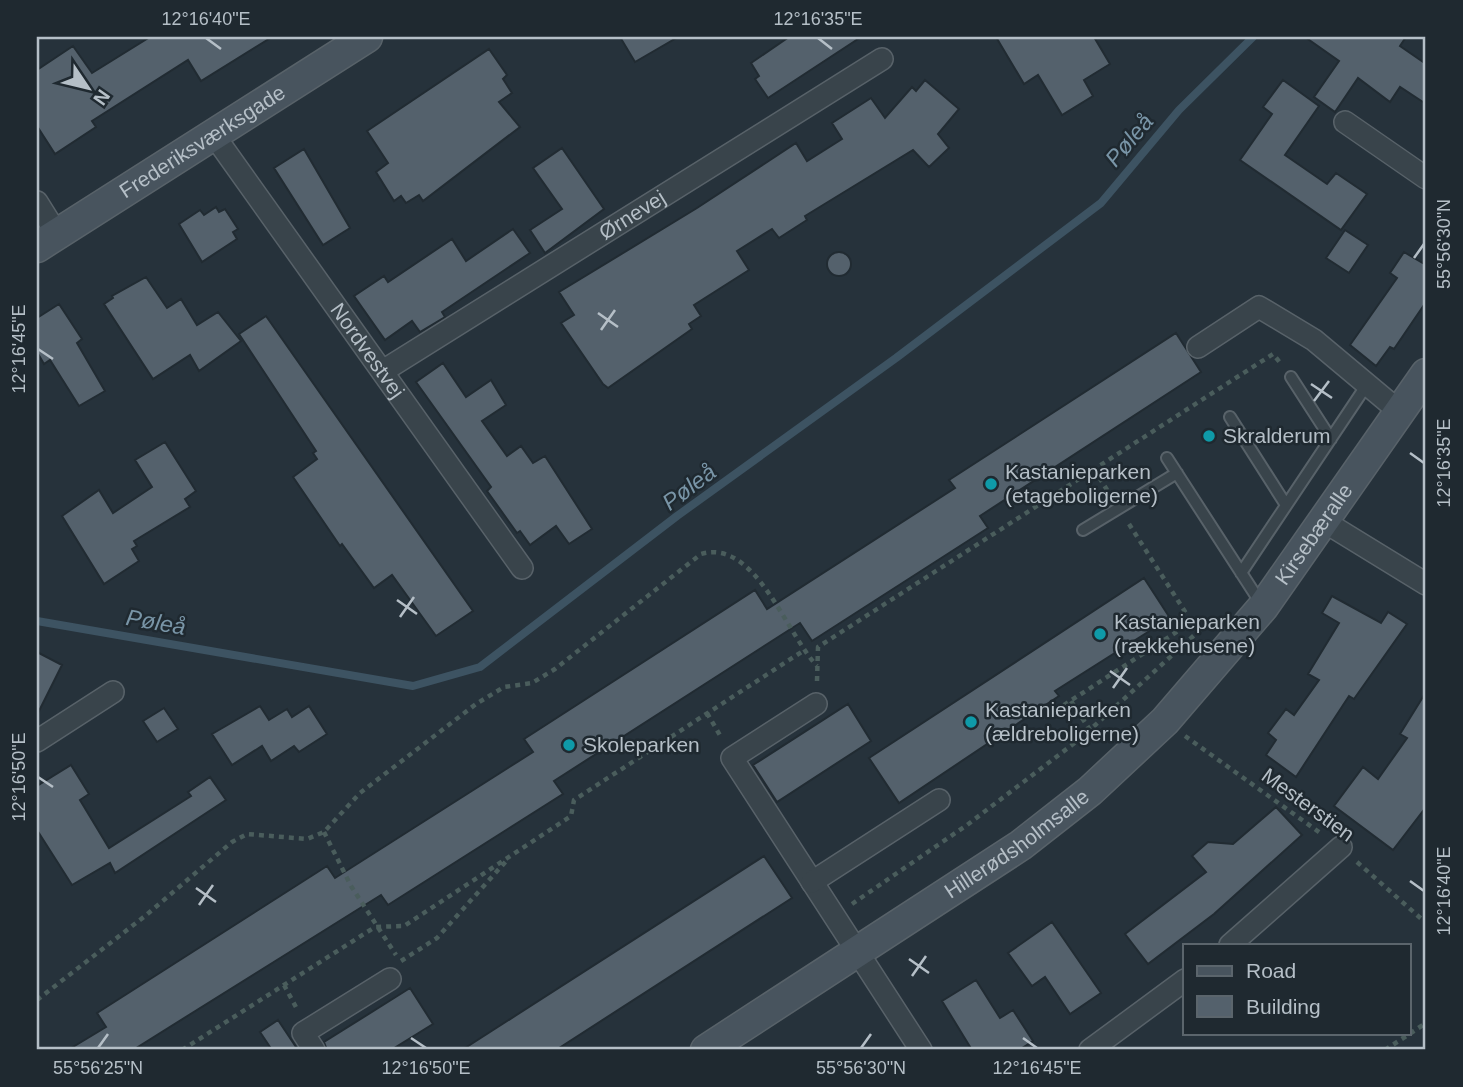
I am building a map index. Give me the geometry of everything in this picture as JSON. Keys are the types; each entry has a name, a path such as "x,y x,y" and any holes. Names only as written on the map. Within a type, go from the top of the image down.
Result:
{"street":[{"name":"Frederiksværksgade","path":"47,240 367,37"},
{"name":"Ørnevej","path":"383,371 883,59"},
{"path":"1345,122 1426,178"},
{"name":"Nordvestvej","path":"213,134 522,568"},
{"path":"37,202 47,240"},
{"path":"1198,347 1259,307 1314,340 1400,412"},
{"name":"Kirsebæralle","path":"1165,721 1263,607 1325,523 1426,374"},
{"path":"1325,523 1426,584"},
{"path":"37,741 113,692"},
{"path":"816,704 732,758 920,1050"},
{"name":"Hillerødsholmsalle","path":"706,1050 1021,845 1090,791 1165,721"},
{"path":"812,882 939,800"},
{"path":"1231,944 1341,847"},
{"path":"314,1050 303,1034 395,970"},
{"path":"1090,1050 1183,981"}],"lane":[{"path":"1291,377 1331,439"},
{"path":"1241,573 1368,383"},
{"path":"1230,417 1286,505"},
{"path":"1167,458 1263,607"},
{"path":"1083,530 1177,473"}],"path":[{"path":"816,704 818,647 1273,354 1291,377"},
{"path":"1094,469 1198,632"},
{"path":"37,1000 240,836 307,839 324,832 360,793 457,718 504,687 532,683 555,669 701,554 728,553 750,567 803,651 817,666"},
{"path":"834,916 967,825 1090,730 1214,618"},
{"path":"1047,716 1192,622"},
{"path":"182,1050 375,927 404,926 571,817 574,800 803,651"},
{"path":"1071,701 1090,730"},
{"name":"Mesterstien","path":"1165,721 1341,847 1426,923"},
{"path":"324,832 395,970 437,938 513,854"},
{"path":"1410,1034 1426,1023"},
{"path":"1385,1050 1409,1034"}],"building":[{"path":"150,37 272,37 201,81 188,60 92,121 96,127 55,154 37,126 37,70 73,46 92,73"},
{"path":"620,37 678,37 635,62"},
{"path":"789,37 861,37 768,98 755,79 759,76 751,63"},
{"path":"996,37 1094,37 1110,64 1084,80 1093,96 1062,115 1038,75 1024,84"},
{"path":"1305,37 1406,37 1400,46 1426,64 1426,104 1400,87 1390,102 1358,78 1335,112 1314,97 1339,61"},
{"path":"489,49 507,75 503,79 512,93 499,102 520,127 423,201 419,195 406,203 401,196 394,201 376,172 388,163 367,131"},
{"path":"925,80 959,109 938,134 949,148 929,167 913,150 805,216 807,220 779,238 772,229 737,251 749,270 694,305 701,316 689,324 692,329 608,388 603,384 561,323 574,315 559,292 697,208 796,143 807,161 842,139 832,123 871,98 885,118 912,87 916,91"},
{"path":"1283,80 1319,106 1285,155 1327,184 1336,173 1367,194 1341,230 1240,160 1272,114 1263,107"},
{"path":"562,148 604,209 545,253 530,230 562,209 533,168"},
{"path":"304,149 350,228 323,245 274,168"},
{"path":"216,207 219,212 225,209 238,229 233,232 237,239 202,262 179,224 200,210 204,215"},
{"path":"513,229 530,253 442,312 445,317 420,332 412,321 385,340 354,296 384,276 388,282 452,239 466,261"},
{"path":"1345,230 1368,245 1349,273 1326,258"},
{"path":"839,252 847,256 851,264 847,272 839,276 831,272 827,264 831,256"},
{"path":"1404,252 1426,265 1426,302 1394,349 1390,347 1376,366 1350,345 1397,278 1390,273"},
{"path":"146,277 167,308 181,299 197,325 218,312 241,341 199,371 190,355 153,379 104,304 113,298 112,296"},
{"path":"59,304 82,339 77,343 105,391 79,406 50,360 44,364 37,352 37,318"},
{"path":"266,316 473,611 436,636 392,575 374,588 342,544 340,546 293,477 317,459 313,453 316,451 239,334"},
{"path":"1176,333 1201,372 980,516 988,528 812,641 800,623 554,781 563,794 388,905 381,895 133,1050 68,1050 106,1027 97,1013 327,866 335,878 533,752 524,739 755,590 767,609 955,488 949,480"},
{"path":"443,363 466,397 491,380 506,405 482,421 507,456 521,446 533,463 545,456 592,529 569,544 556,526 530,545 520,531 517,533 487,491 491,487 416,382"},
{"path":"165,442 196,491 185,499 190,507 134,541 137,546 132,549 139,561 104,584 62,516 99,490 113,513 152,487 135,460"},
{"path":"1144,578 1170,618 1055,691 1059,696 899,803 869,758"},
{"path":"1332,596 1381,623 1388,612 1407,624 1354,699 1349,696 1296,777 1266,755 1276,740 1268,733 1286,709 1294,715 1319,680 1308,674 1339,623 1322,613"},
{"path":"37,652 62,665 37,715"},
{"path":"1426,692 1426,807 1393,850 1334,806 1363,767 1378,779 1407,738 1400,734"},
{"path":"848,704 871,741 777,802 753,765"},
{"path":"260,706 269,720 287,709 292,717 309,706 327,734 299,752 294,746 271,761 262,746 232,765 212,734"},
{"path":"164,708 178,729 157,742 143,721"},
{"path":"71,765 89,794 80,800 109,848 191,796 188,792 210,777 226,800 115,873 110,863 72,885 37,830 37,786"},
{"path":"1276,807 1302,835 1214,914 1148,964 1125,934 1206,872 1192,856 1208,842 1233,844"},
{"path":"764,856 792,898 556,1050 462,1050"},
{"path":"1052,922 1101,993 1070,1014 1045,977 1032,986 1008,953"},
{"path":"976,980 1000,1018 1013,1010 1033,1041 1019,1050 972,1050 942,1001"},
{"path":"410,988 433,1024 391,1050 327,1050 324,1042"},
{"path":"278,1020 298,1050 272,1050 260,1032"}],"waterway":[{"name":"Pøleå","path":"37,621 413,686 480,667 677,516 896,358 1101,203 1179,110 1253,37"}],"place":[{"name":"Skralderum","path":"1209,436"},
{"name":"Kastanieparken (etageboligerne)","path":"991,484"},
{"name":"Kastanieparken (rækkehusene)","path":"1100,634"},
{"name":"Kastanieparken (ældreboligerne)","path":"971,722"},
{"name":"Skoleparken","path":"569,745"}]}
